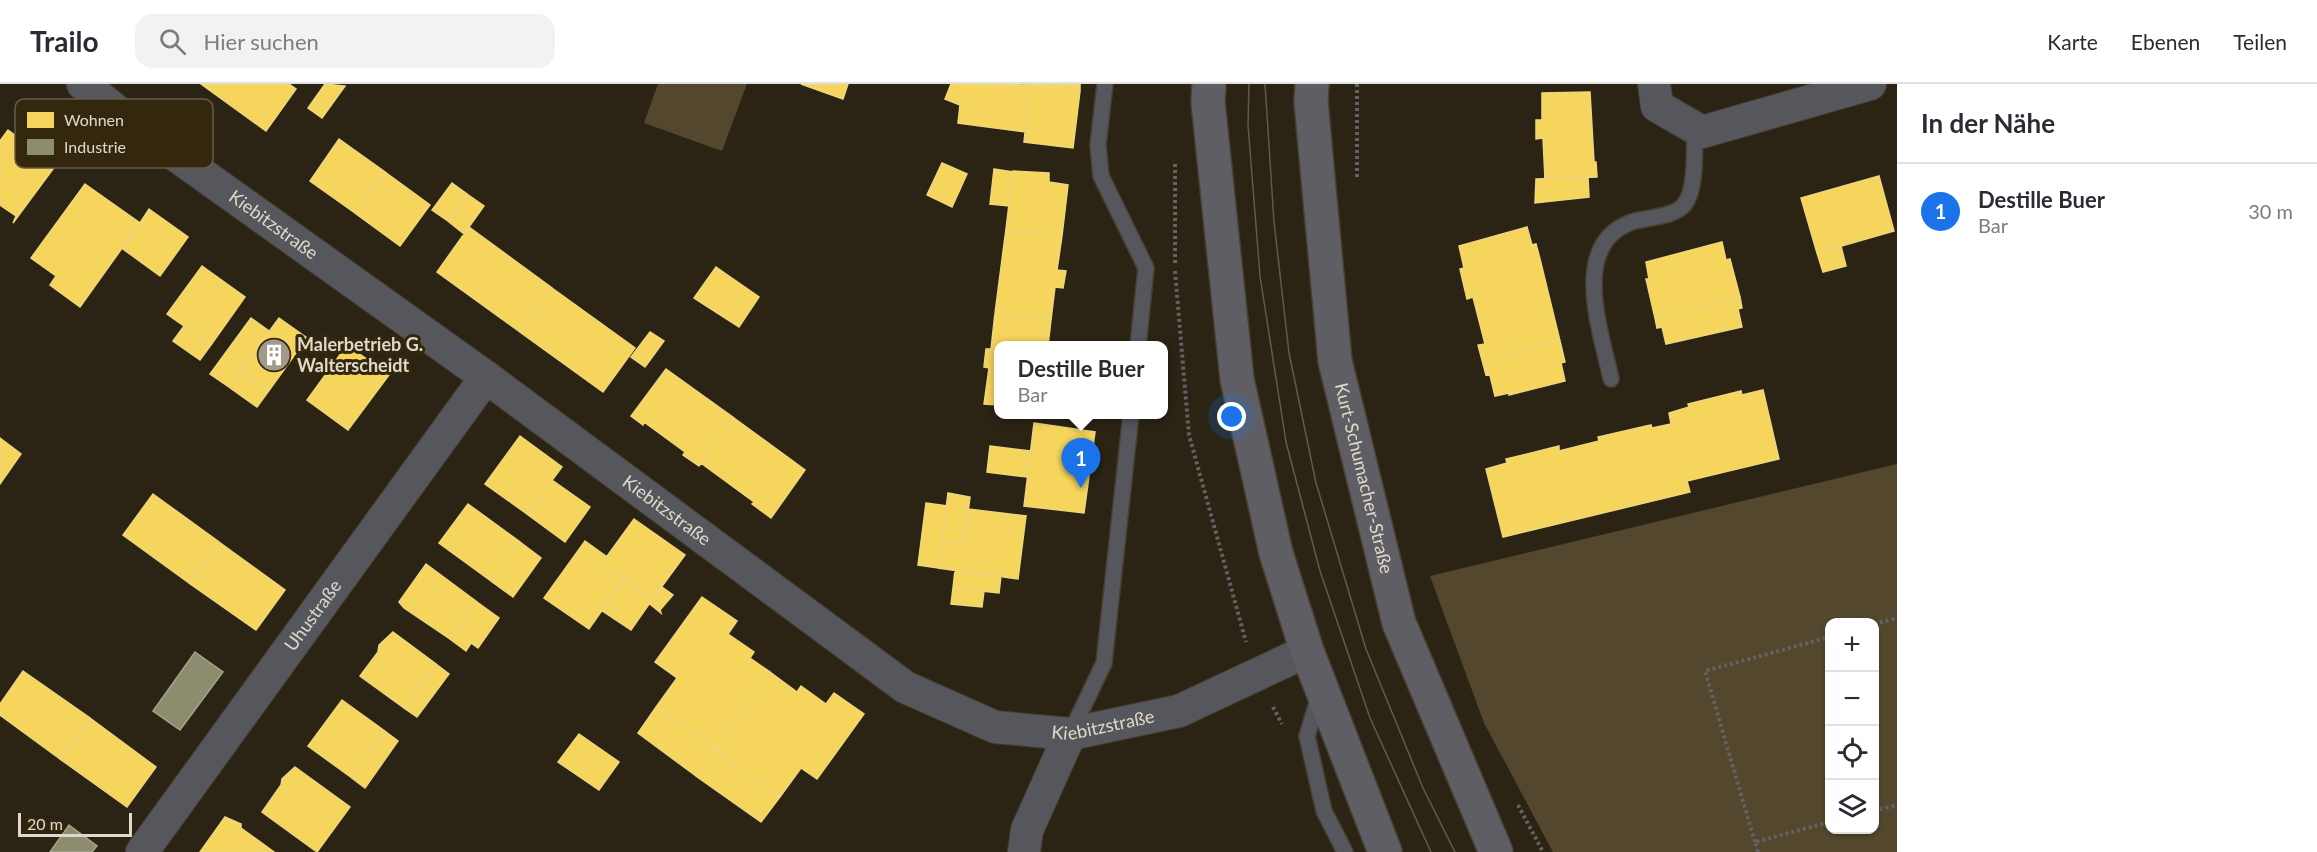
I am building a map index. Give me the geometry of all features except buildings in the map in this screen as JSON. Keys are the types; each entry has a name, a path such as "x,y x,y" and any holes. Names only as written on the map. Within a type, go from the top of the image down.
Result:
{"main road":[{"path":"1209,84 1208,102 1237,379 1276,553 1307,651 1385,852"},
{"name":"Kurt-Schumacher-Straße","path":"1312,84 1311,102 1335,361 1399,623 1496,852"}],"street":[{"path":"1654,84 1657,106 1702,132 1870,84"},
{"name":"Kiebitzstraße","path":"96,88 108,99"},
{"name":"Kiebitzstraße","path":"193,168 486,378 905,687 995,727 1070,734 1179,711 1307,651"},
{"name":"Uhustraße","path":"142,852 486,378"},
{"path":"1024,852 1027,830 1070,734"}],"lane":[{"path":"1105,84 1098,145 1101,176 1146,268 1138,341"},
{"path":"1611,379 1595,304 1593,282 1596,259 1605,240 1620,226 1672,213 1684,206 1690,193 1695,129"},
{"path":"1070,734 1104,663 1130,419"},
{"path":"1322,688 1306,736 1324,811 1345,852"}],"path":[{"path":"1357,179 1358,84"},
{"path":"1879,623 1897,618"},
{"path":"1758,852 1705,671 1825,638"},
{"path":"1514,796 1543,852"},
{"path":"1879,810 1897,805"},
{"path":"1755,842 1825,823"}],"shaded area":[{"path":"658,84 747,84 722,151 644,123"},
{"path":"1897,464 1897,852 1553,852 1484,723 1430,576"}],"tram line":[{"path":"1249,84 1248,125 1260,276 1286,442 1320,571 1370,718 1431,852"},
{"path":"1265,84 1274,222 1289,353 1316,483 1366,649 1423,788 1455,852"}],"place":[{"name":"Malerbetrieb G. Walterscheidt","path":"274,355"},
{"name":"Destille Buer","path":"1081,488"}]}
